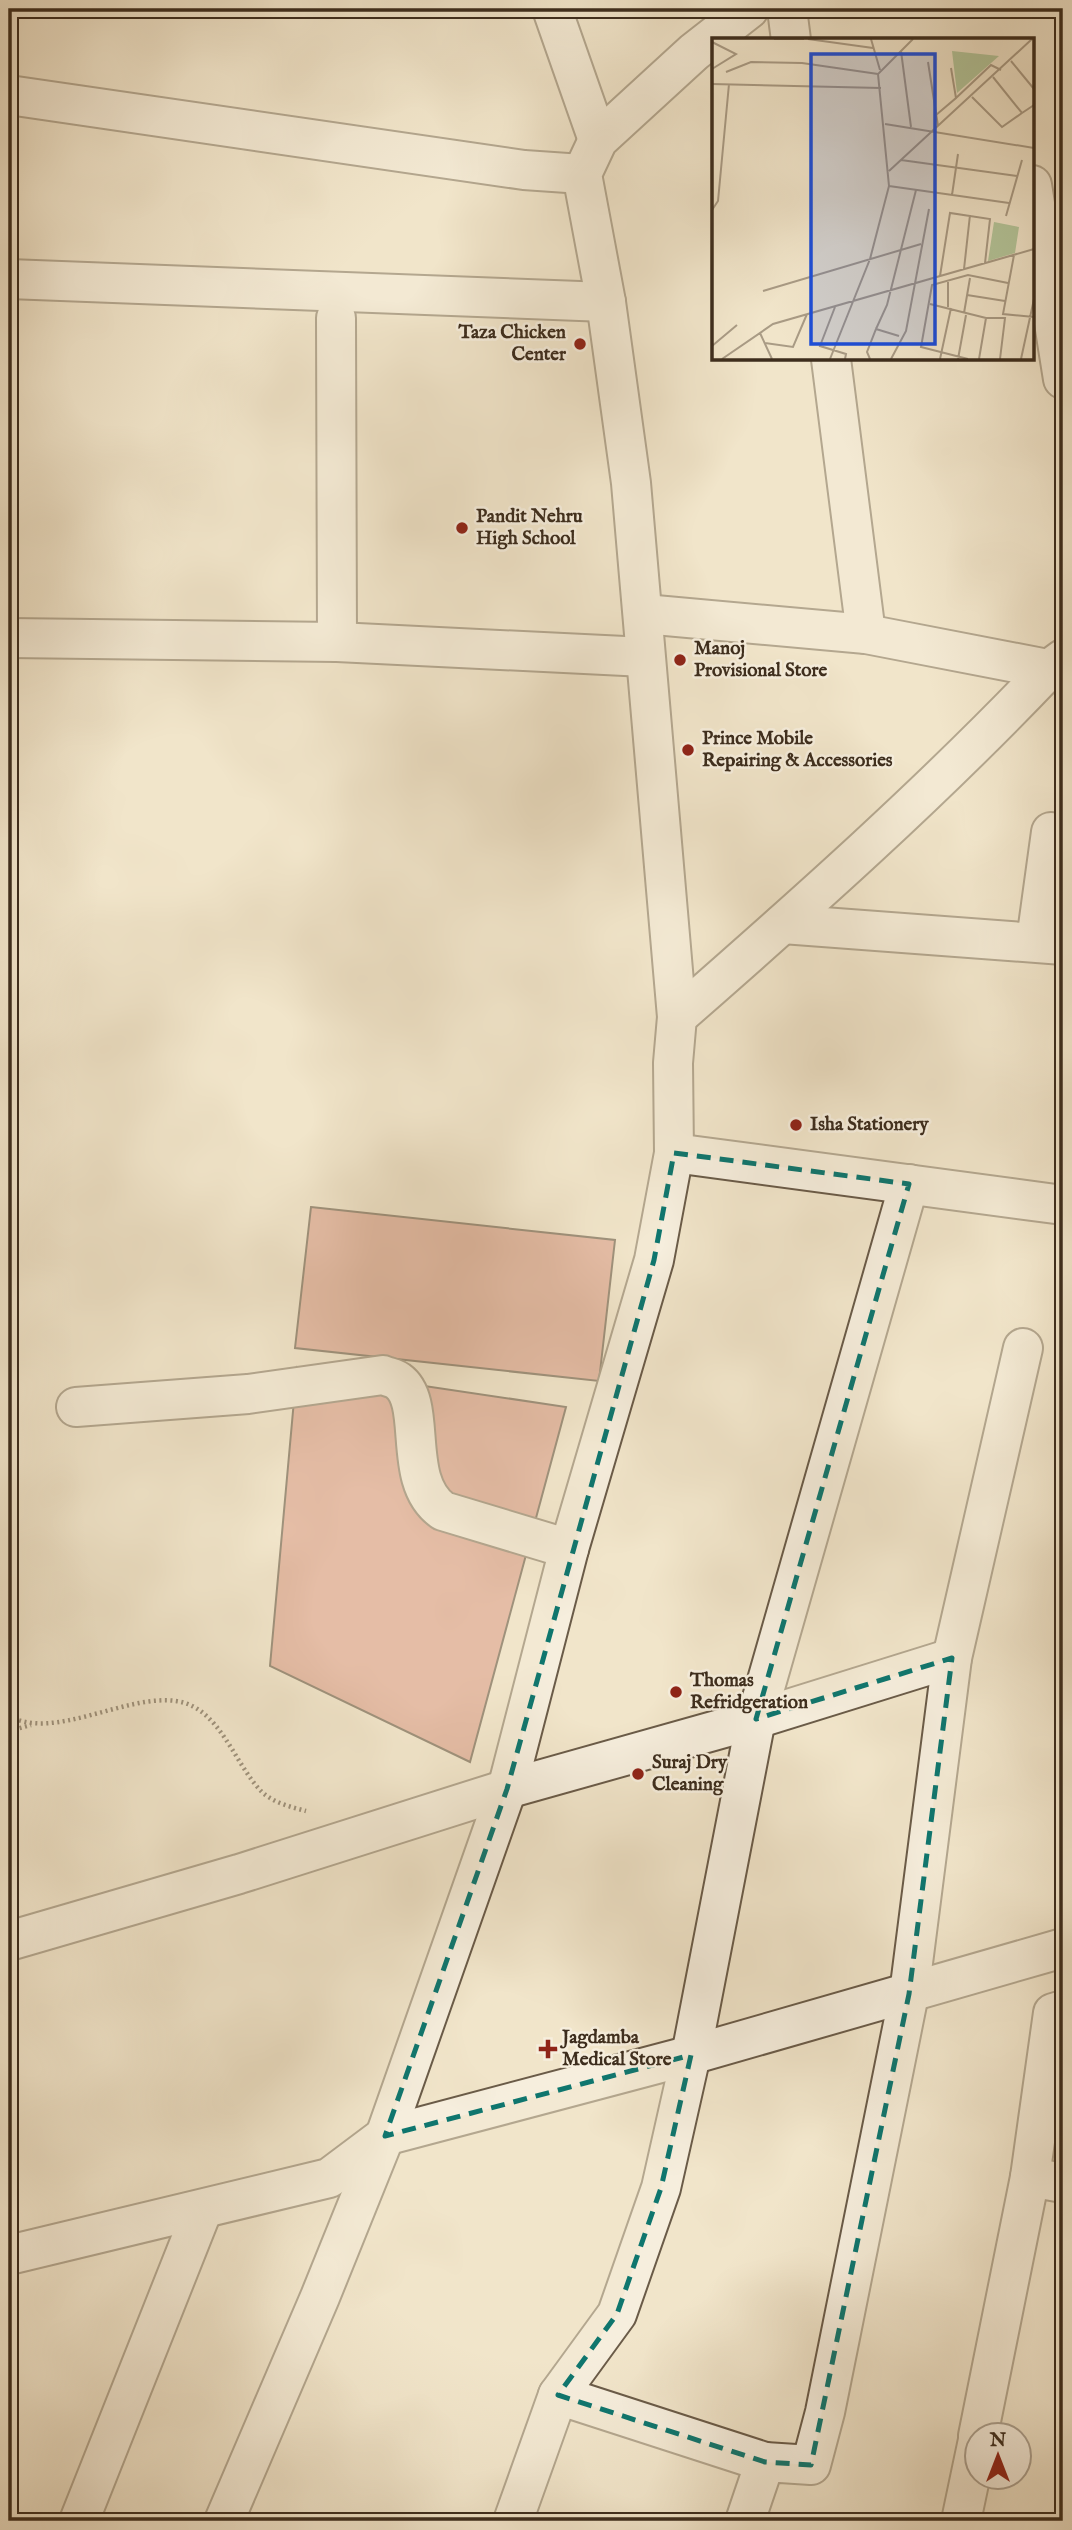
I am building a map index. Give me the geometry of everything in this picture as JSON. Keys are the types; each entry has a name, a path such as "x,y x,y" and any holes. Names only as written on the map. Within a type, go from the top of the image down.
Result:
{"street":[{"path":"224,2521 320,2297 385,2136 507,1788 569,1549 654,1260 674,1153 673,1063 677,1017 631,483 606,302 590,157 552,9"},
{"path":"9,95 524,170 590,157 694,52 748,9"},
{"path":"788,9 791,38"},
{"path":"1034,198 1063,379"},
{"path":"9,279 606,302"},
{"path":"336,318 337,642"},
{"path":"831,360 866,634"},
{"path":"644,614 866,634 1058,667"},
{"path":"9,638 337,642 645,657"},
{"path":"677,1017 964,758 1058,667"},
{"path":"783,924 1049,943 1051,832"},
{"path":"674,1153 1063,1205"},
{"path":"513,2521 558,2395 617,2314 660,2188 691,2055 756,1719 909,1184"},
{"path":"558,2395 765,2462 811,2465 825,2412 909,1994 952,1658 1023,1348"},
{"path":"76,1407 248,1394 383,1375 398,1381 409,1394 422,1489 430,1502 443,1511 569,1549"},
{"path":"9,1941 239,1874 507,1788 756,1719 952,1658"},
{"path":"9,2255 329,2178 385,2136 691,2055 1063,1948"},
{"path":"982,2422 1047,2180 1053,2013 1063,2010"},
{"path":"79,2521 203,2209"},
{"path":"746,2521 765,2462"},
{"path":"961,2521 967,2492"}],"path":[{"path":"9,1731 156,1700 195,1706 210,1718 264,1793 274,1800 315,1814"},
{"path":"9,1716 32,1725"}],"highlighted area":[{"path":"674,1153 909,1184 756,1719 952,1658 909,1994 811,2465 765,2462 558,2395 617,2314 661,2188 691,2055 385,2136 507,1789 654,1260"}],"building":[{"path":"311,1207 615,1240 599,1381 295,1348"},
{"path":"297,1367 566,1407 470,1762 270,1666"}],"place":[{"name":"Taza Chicken Center","path":"580,344"},
{"name":"Pandit Nehru High School","path":"462,528"},
{"name":"Manoj Provisional Store","path":"680,660"},
{"name":"Prince Mobile Repairing & Accessories","path":"688,750"},
{"name":"Isha Stationery","path":"796,1125"},
{"name":"Thomas Refridgeration","path":"676,1692"},
{"name":"Suraj Dry Cleaning","path":"638,1774"},
{"name":"Jagdamba Medical Store","path":"548,2049"}]}
